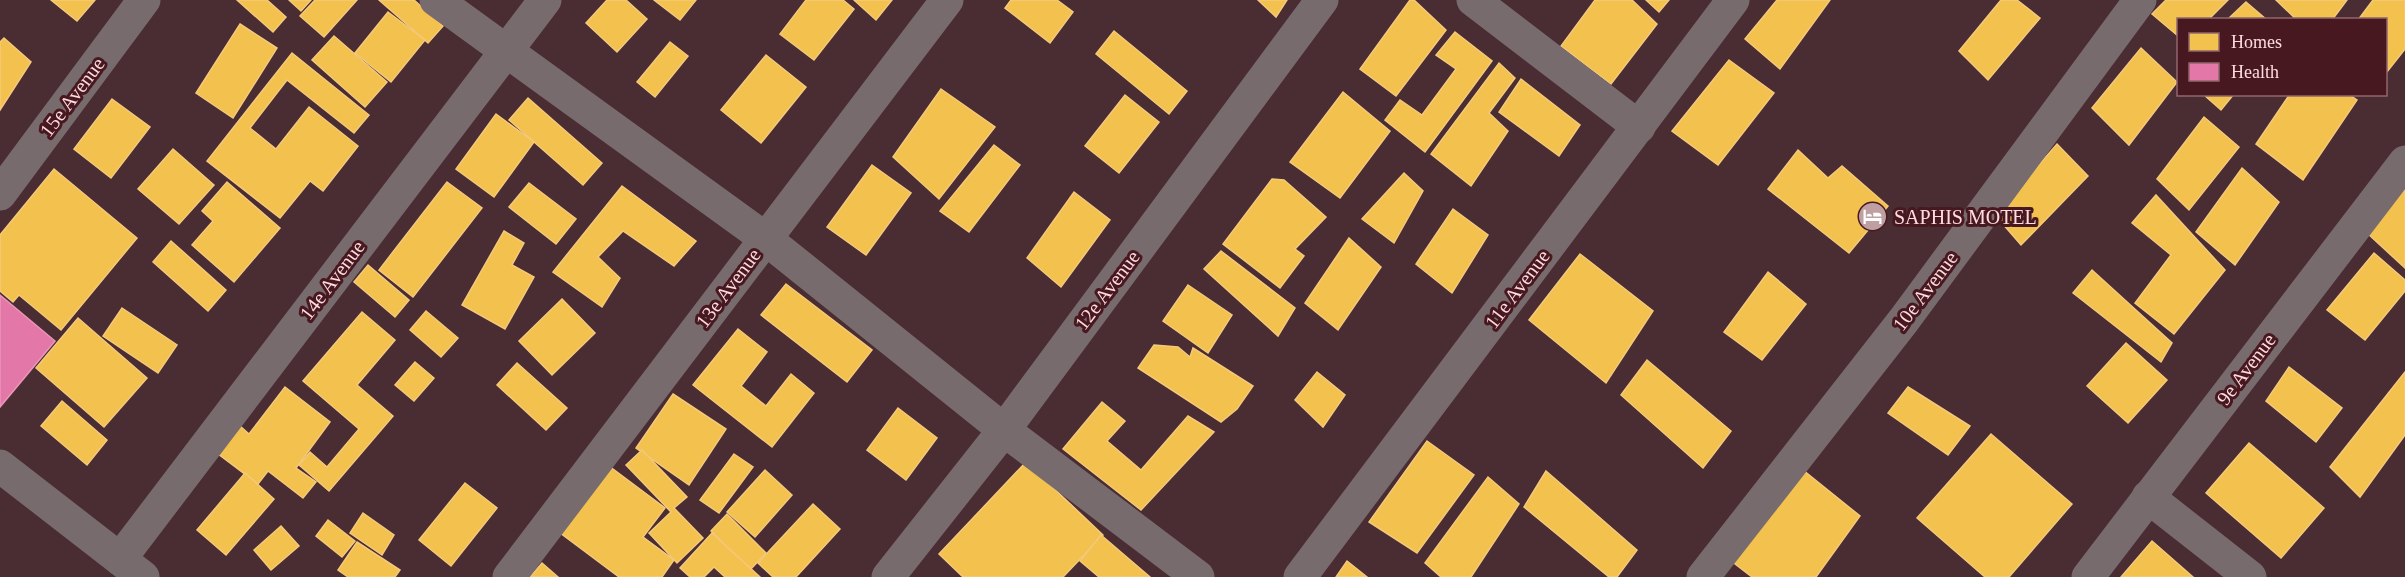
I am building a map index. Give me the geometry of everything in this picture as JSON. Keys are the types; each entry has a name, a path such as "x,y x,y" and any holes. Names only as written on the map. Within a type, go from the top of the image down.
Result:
{"street":[{"name":"15e Avenue","path":"0,194 144,0"},
{"path":"436,0 766,239 1004,430 1198,577"},
{"name":"14e Avenue","path":"131,568 545,0"},
{"name":"13e Avenue","path":"509,577 947,0"},
{"name":"12e Avenue","path":"888,577 1004,430 1322,0"},
{"path":"1473,0 1639,127"},
{"name":"11e Avenue","path":"1300,577 1733,0"},
{"name":"10e Avenue","path":"1703,577 1904,320 2140,0"},
{"name":"9e Avenue","path":"2088,577 2405,162"},
{"path":"0,466 131,568"},
{"path":"2148,497 2250,577"}],"building: Homes":[{"path":"51,0 95,0 77,21"},
{"path":"237,0 267,0 286,17 273,32"},
{"path":"289,0 311,0 301,11"},
{"path":"315,0 357,0 324,37 300,16"},
{"path":"379,0 414,0 443,26 428,43"},
{"path":"607,0 626,0 647,19 617,52 586,23"},
{"path":"654,0 696,0 680,20"},
{"path":"806,0 843,0 854,9 814,60 780,34"},
{"path":"854,0 892,0 876,20"},
{"path":"1011,0 1057,0 1073,12 1050,43 1005,8"},
{"path":"1258,0 1287,0 1276,17"},
{"path":"1410,0 1414,0 1446,30 1396,96 1360,69"},
{"path":"1595,0 1632,0 1657,24 1611,84 1561,46"},
{"path":"1646,0 1669,0 1659,12"},
{"path":"1777,0 1830,0 1780,69 1745,39"},
{"path":"2001,0 2017,0 2040,18 1988,80 1959,51"},
{"path":"2166,0 2228,0 2210,18 2177,18 2177,35 2152,14"},
{"path":"2276,0 2347,0 2334,18 2295,18"},
{"path":"2373,0 2405,0 2405,49 2387,72 2387,18 2360,18"},
{"path":"2246,2 2265,18 2229,18"},
{"path":"388,12 425,40 391,82 355,53"},
{"path":"240,24 277,48 233,118 196,93"},
{"path":"1114,31 1187,91 1169,114 1096,54"},
{"path":"1455,32 1492,61 1425,152 1385,120 1400,100 1422,115 1456,69 1436,55"},
{"path":"334,36 387,82 365,107 312,60"},
{"path":"4,38 31,62 0,110 0,42"},
{"path":"670,42 688,56 655,97 637,82"},
{"path":"2141,48 2177,82 2129,145 2092,108"},
{"path":"292,53 369,115 354,133 287,80 250,128 276,149 309,107 358,146 323,191 310,181 280,218 207,161"},
{"path":"766,55 806,87 761,143 721,110"},
{"path":"1729,60 1774,93 1718,165 1672,131"},
{"path":"1499,63 1515,78 1489,113 1508,131 1471,186 1431,154"},
{"path":"1521,79 1580,125 1559,156 1499,112"},
{"path":"941,89 995,127 939,199 893,157"},
{"path":"1343,92 1390,131 1340,198 1290,162"},
{"path":"1125,95 1159,122 1119,173 1085,146"},
{"path":"2205,96 2232,96 2221,110"},
{"path":"2289,96 2351,96 2357,100 2303,180 2256,144"},
{"path":"528,98 602,163 583,185 509,120"},
{"path":"112,99 150,127 111,178 74,149"},
{"path":"496,114 534,142 494,197 456,169"},
{"path":"2204,117 2239,147 2189,210 2157,179"},
{"path":"2057,144 2088,176 2021,245 1995,215"},
{"path":"994,145 1020,165 969,232 940,211"},
{"path":"173,149 214,185 179,224 138,189"},
{"path":"1798,150 1828,178 1842,166 1888,206 1849,253 1768,189"},
{"path":"872,165 911,193 866,255 827,227"},
{"path":"2242,168 2279,202 2235,265 2196,232"},
{"path":"54,169 137,238 61,330 19,295 13,302 0,291 0,235"},
{"path":"1404,173 1423,191 1394,243 1362,219"},
{"path":"1272,179 1284,180 1326,217 1295,249 1304,256 1280,288 1223,244"},
{"path":"227,182 280,228 234,282 192,245 213,221 202,211"},
{"path":"447,182 482,208 413,297 379,270"},
{"path":"529,183 576,219 556,244 509,207"},
{"path":"622,186 696,241 674,266 623,231 598,257 620,278 602,307 553,272"},
{"path":"2405,189 2405,268 2366,232"},
{"path":"1074,192 1110,220 1061,287 1027,258"},
{"path":"2156,195 2225,270 2174,334 2135,303 2171,255 2132,223"},
{"path":"1453,209 1488,235 1452,293 1416,264"},
{"path":"504,231 524,243 512,265 534,277 505,329 462,305"},
{"path":"1349,238 1381,267 1338,330 1305,303"},
{"path":"171,241 226,290 208,311 153,262"},
{"path":"1221,251 1295,308 1278,336 1204,269"},
{"path":"2374,253 2405,280 2405,291 2365,340 2327,310"},
{"path":"1580,254 1653,311 1606,383 1529,320"},
{"path":"368,265 409,300 395,317 354,282"},
{"path":"2092,270 2172,343 2161,362 2073,293"},
{"path":"1768,272 1806,304 1762,360 1724,332"},
{"path":"786,284 872,350 847,382 761,315"},
{"path":"1188,285 1232,315 1208,353 1163,321"},
{"path":"562,299 595,333 552,375 519,341"},
{"path":"122,308 177,345 158,373 103,336"},
{"path":"426,311 458,338 441,357 410,330"},
{"path":"362,312 395,340 357,385 393,416 329,491 299,465 310,452 327,467 359,429 303,381"},
{"path":"78,318 147,378 104,427 36,368"},
{"path":"738,329 767,352 741,386 766,406 791,374 814,393 772,447 693,385"},
{"path":"2126,343 2167,380 2128,423 2087,386"},
{"path":"1154,345 1178,347 1190,357 1193,348 1253,386 1237,409 1221,422 1138,368"},
{"path":"1647,360 1731,431 1703,468 1621,395"},
{"path":"415,362 434,378 414,401 395,385"},
{"path":"517,363 567,408 546,430 497,385"},
{"path":"2289,367 2342,408 2316,442 2266,401"},
{"path":"1317,372 1345,395 1323,427 1295,400"},
{"path":"2405,372 2405,435 2360,497 2330,467"},
{"path":"285,387 330,422 296,468 316,482 303,498 268,471 258,484 217,453 239,425 249,434"},
{"path":"1908,387 1970,426 1948,455 1888,413"},
{"path":"673,394 726,429 689,485 636,448"},
{"path":"62,401 107,440 87,465 41,426"},
{"path":"1102,402 1125,421 1107,441 1141,470 1188,416 1214,432 1141,510 1063,449"},
{"path":"898,408 937,438 906,480 867,450"},
{"path":"1991,434 2072,504 2009,577 1985,577 1917,518"},
{"path":"1427,441 1474,475 1417,553 1369,522"},
{"path":"2249,443 2324,508 2281,558 2206,493"},
{"path":"642,450 687,497 674,508 703,538 677,563 649,533 671,512 626,465"},
{"path":"734,454 753,467 719,513 700,500"},
{"path":"601,460 665,508 643,537 674,560 662,577 619,577 551,526"},
{"path":"1026,462 1103,535 1063,577 963,577 939,554"},
{"path":"765,470 792,495 755,537 727,512"},
{"path":"1803,470 1860,516 1816,577 1752,577 1734,563"},
{"path":"1546,471 1637,550 1617,577 1609,577 1524,507"},
{"path":"245,473 274,499 226,555 197,530"},
{"path":"1488,477 1519,504 1471,577 1441,577 1425,563"},
{"path":"465,483 497,508 451,566 419,540"},
{"path":"813,504 840,529 796,577 773,577 758,563"},
{"path":"363,513 394,535 382,555 350,533"},
{"path":"727,514 766,553 750,570 711,531"},
{"path":"328,520 355,541 342,557 316,536"},
{"path":"281,526 299,546 271,570 254,550"},
{"path":"712,533 760,577 725,577 714,567 704,577 690,577 680,568"},
{"path":"1101,535 1150,577 1099,577 1080,561"},
{"path":"2152,541 2193,577 2121,577"},
{"path":"357,542 400,570 395,577 348,577 338,570"},
{"path":"1347,561 1367,577 1336,577"},
{"path":"542,563 558,577 530,577"}],"building: Health":[{"path":"0,295 55,341 0,407"}],"place":[{"name":"SAPHIS MOTEL","path":"1873,217"}]}
